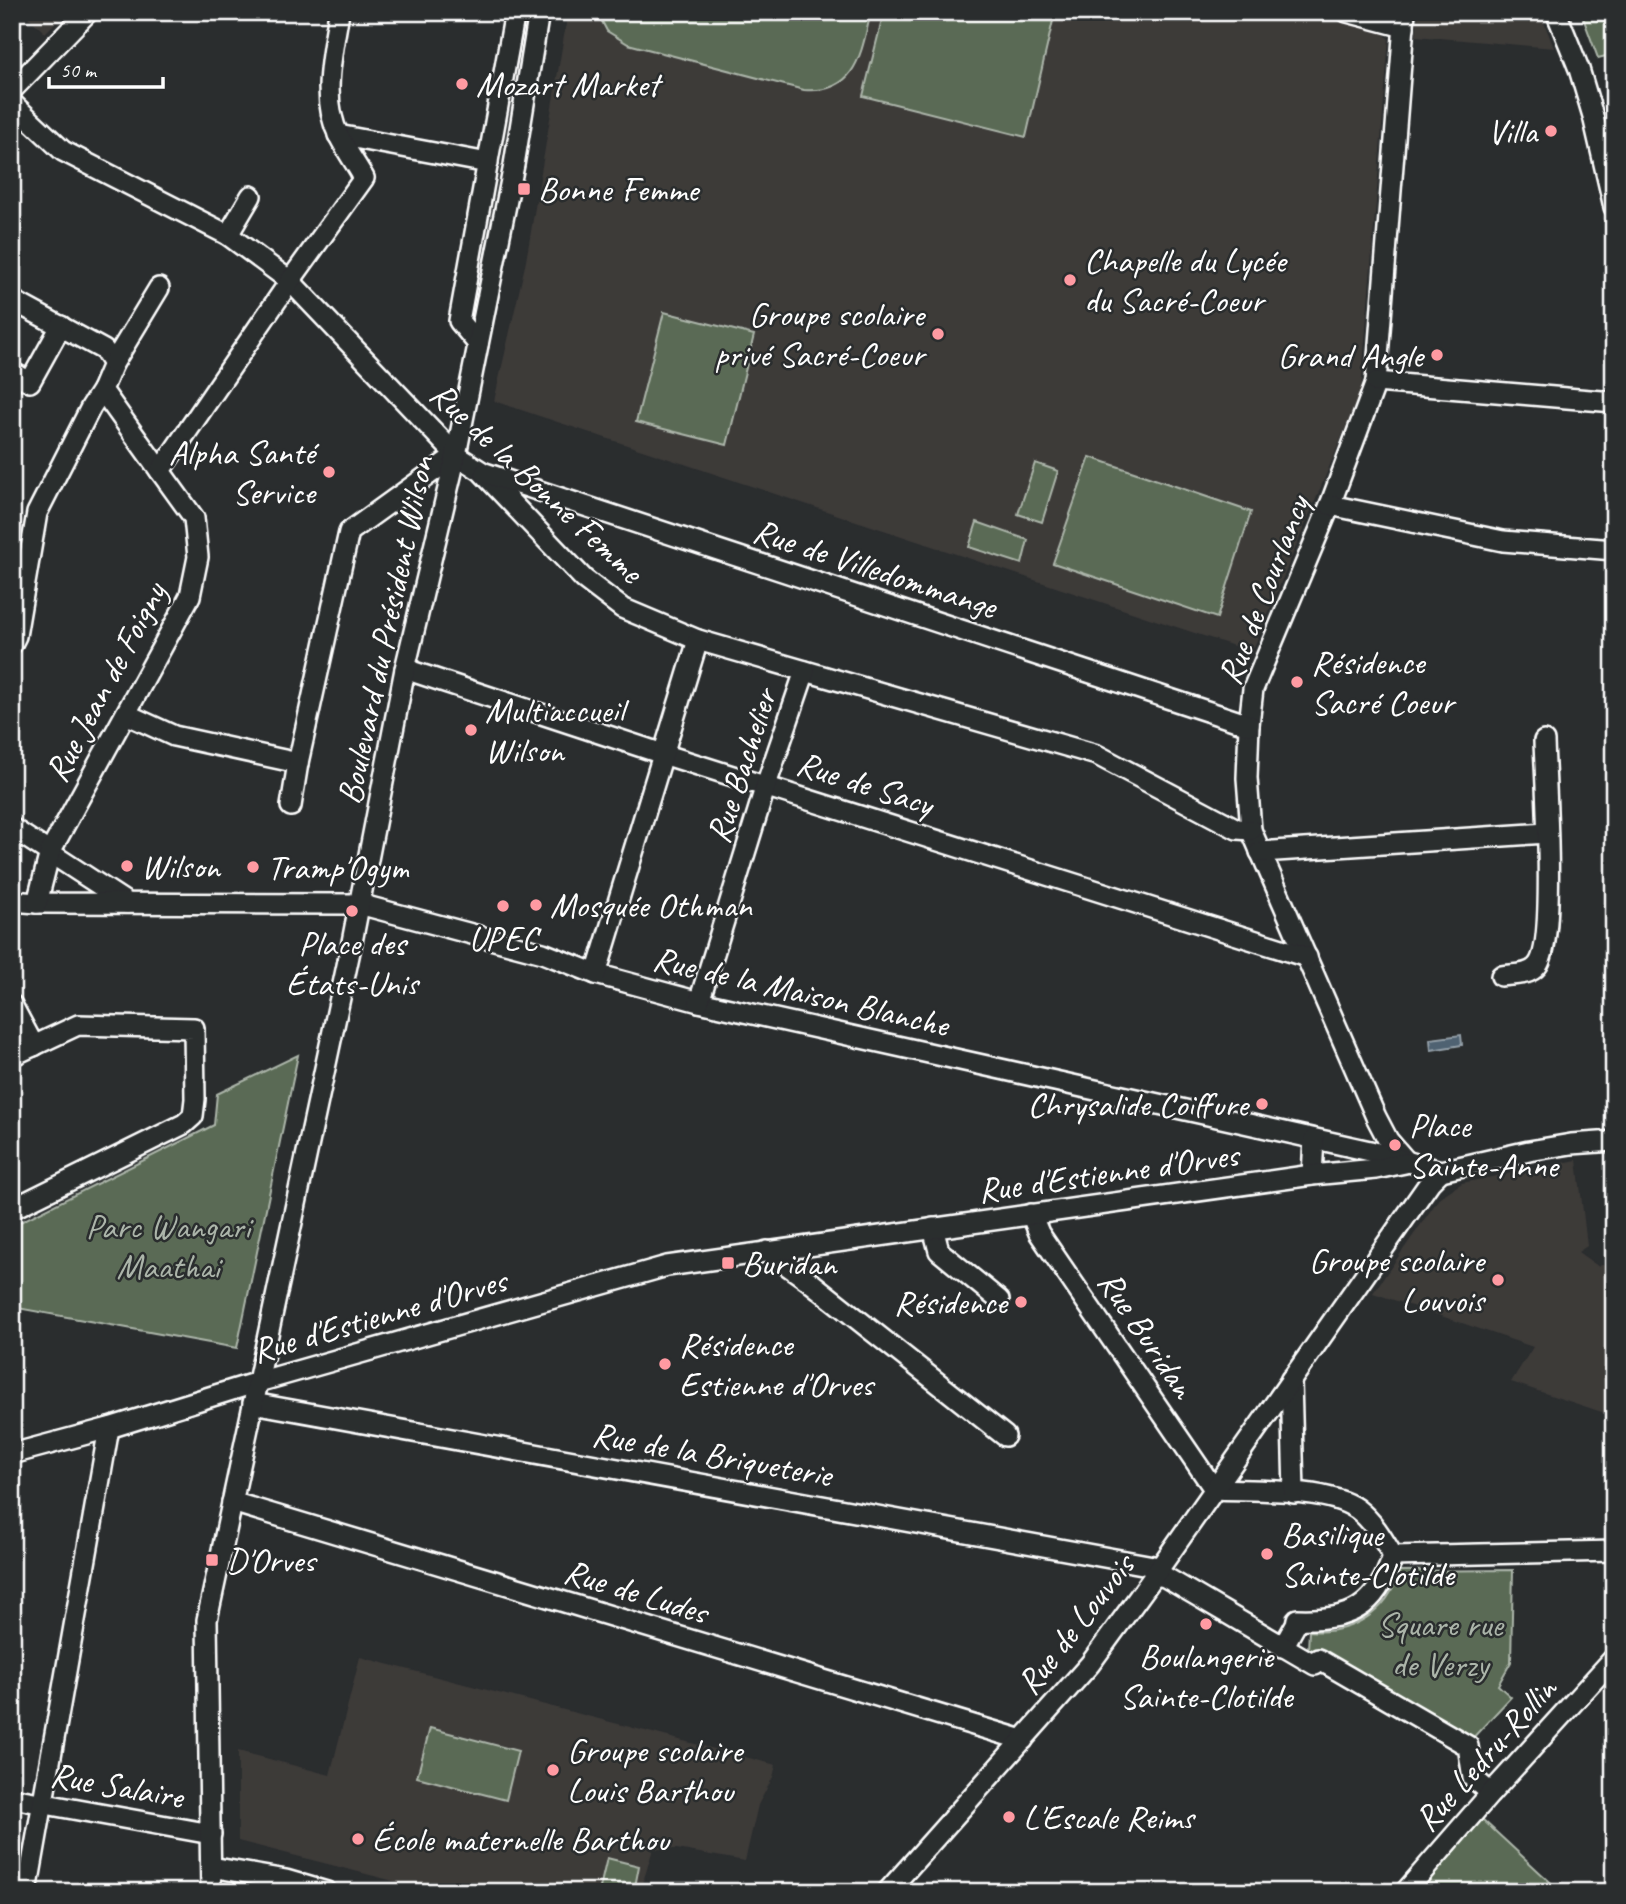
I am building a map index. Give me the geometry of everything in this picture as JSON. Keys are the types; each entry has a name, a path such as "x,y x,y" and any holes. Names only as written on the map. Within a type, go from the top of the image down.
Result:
{"street":[{"path":"12,90 88,12"},
{"path":"160,471 364,178 338,135 330,108 331,66 339,12"},
{"path":"478,344 459,321 514,12"},
{"name":"Boulevard du Président Wilson","path":"211,1892 207,1620 359,905 405,669 456,455 514,165 539,12"},
{"path":"1347,12 1404,20"},
{"path":"1556,12 1579,69 1593,116 1614,207"},
{"name":"Rue de Courlancy","path":"1404,20 1376,382 1330,505 1253,689 1247,778 1251,830 1260,852 1376,1117 1388,1140 1408,1163"},
{"name":"Rue de la Bonne Femme","path":"12,103 63,151 228,234 290,281 456,455 481,471 594,586 622,608 698,640 1097,755 1237,829 1251,830"},
{"path":"338,135 488,163"},
{"path":"228,234 251,196"},
{"path":"12,643 16,636 37,513 113,364 159,288"},
{"path":"12,300 104,350 113,364"},
{"path":"12,372 30,382 61,326"},
{"path":"1376,382 1614,402"},
{"name":"Rue Jean de Foigny","path":"37,903 50,852 190,596 198,557 194,518 102,390"},
{"path":"290,806 349,532 456,455"},
{"name":"Rue de Villedommange","path":"481,471 1249,725"},
{"path":"1330,505 1503,541 1614,550"},
{"path":"596,974 698,640"},
{"name":"Rue de Sacy","path":"405,669 663,754 1307,957"},
{"name":"Rue Bachelier","path":"699,1002 766,785 806,671"},
{"path":"126,714 174,736 298,763"},
{"path":"1502,976 1527,973 1537,966 1545,953 1549,898 1544,741"},
{"path":"12,828 127,902"},
{"path":"1260,852 1547,833"},
{"name":"Rue de la Maison Blanche","path":"12,901 359,905 543,953 596,974 699,1002 1370,1151 1441,1171"},
{"path":"12,917 37,903"},
{"path":"12,1005 34,1046"},
{"path":"12,1056 78,1025 194,1028 193,1116 184,1124 12,1209"},
{"path":"1312,1175 1314,1139"},
{"path":"1441,1171 1539,1149 1614,1141"},
{"name":"Rue d'Estienne d'Orves","path":"17,1449 109,1428 258,1382 667,1266 1408,1163"},
{"name":"Rue de Louvois","path":"887,1892 1090,1664 1430,1182 1441,1171"},
{"name":"Rue Buridan","path":"1031,1214 1040,1233 1214,1489"},
{"path":"933,1228 939,1251 999,1300"},
{"path":"809,1281 817,1244"},
{"path":"767,1251 1005,1436"},
{"path":"1291,1379 1294,1493"},
{"name":"Rue de la Briqueterie","path":"253,1403 1157,1571 1283,1647 1315,1665 1318,1659 1468,1746 1473,1778 1491,1793"},
{"path":"27,1892 109,1428"},
{"path":"1214,1489 1294,1493 1338,1500 1356,1509 1371,1523 1393,1556"},
{"name":"Rue de Ludes","path":"232,1502 1023,1740"},
{"path":"1393,1556 1614,1551"},
{"path":"1283,1647 1297,1619 1338,1618 1371,1600 1380,1587 1393,1556"},
{"name":"Rue Ledru-Rollin","path":"1405,1892 1614,1658"},
{"name":"Rue Salaire","path":"12,1798 211,1834"},
{"path":"211,1867 286,1880 327,1892"}],"shaded area":[{"path":"23,12 66,12 45,33"},
{"name":"Groupe scolaire privé Sacré-Coeur","path":"568,12 1306,12 1382,32 1389,39 1361,391 1252,652 494,401 526,261"},
{"path":"1418,12 1540,12 1554,48 1416,36"},
{"name":"Groupe scolaire Louvois","path":"1577,1160 1587,1246 1578,1252 1599,1267 1614,1266 1614,1416 1511,1382 1533,1347 1373,1293 1440,1197 1462,1183"},
{"name":"Groupe scolaire Louis Barthou","path":"360,1657 776,1765 773,1777 758,1805 745,1861 677,1849 653,1849 640,1892 436,1892 238,1841 238,1751 330,1775"}],"green space":[{"path":"597,12 871,12 859,56 846,78 822,89 804,90 628,44 607,31"},
{"path":"884,12 1055,12 1026,137 863,96"},
{"path":"1581,12 1614,12 1614,54 1598,58"},
{"path":"664,312 754,335 727,445 636,422"},
{"path":"1090,457 1251,512 1217,618 1053,563"},
{"path":"1035,463 1058,471 1042,522 1018,514"},
{"path":"977,522 1028,540 1022,564 969,547"},
{"name":"Parc Wangari Maathai","path":"298,1055 237,1348 12,1307 12,1226 214,1125 217,1094"},
{"name":"Square rue de Verzy","path":"1513,1570 1511,1662 1498,1685 1511,1697 1469,1742 1308,1650 1309,1631 1353,1625 1377,1609 1394,1586 1399,1571"},
{"path":"430,1728 518,1751 506,1800 417,1777"},
{"path":"1482,1819 1561,1892 1419,1892"},
{"path":"607,1858 639,1866 634,1892 599,1892"}],"water":[{"path":"1461,1035 1462,1045 1431,1050 1430,1039"}],"place":[{"name":"Mozart Market","path":"462,84"},
{"name":"Villa","path":"1551,131"},
{"name":"Bonne Femme","path":"524,189"},
{"name":"Chapelle du Lycée du Sacré-Coeur","path":"1070,280"},
{"name":"Groupe scolaire privé Sacré-Coeur","path":"938,334"},
{"name":"Grand Angle","path":"1437,355"},
{"name":"Alpha Santé Service","path":"329,472"},
{"name":"Résidence Sacré Coeur","path":"1297,682"},
{"name":"Multiaccueil Wilson","path":"471,730"},
{"name":"Wilson","path":"127,866"},
{"name":"Tramp'Ogym","path":"253,867"},
{"name":"Mosquée Othman","path":"536,905"},
{"name":"UPEC","path":"503,906"},
{"name":"Place des États-Unis","path":"352,911"},
{"name":"Chrysalide Coiffure","path":"1262,1104"},
{"name":"Place Sainte-Anne","path":"1395,1145"},
{"name":"Buridan","path":"728,1263"},
{"name":"Groupe scolaire Louvois","path":"1498,1280"},
{"name":"Résidence","path":"1021,1302"},
{"name":"Résidence Estienne d'Orves","path":"665,1364"},
{"name":"Basilique Sainte-Clotilde","path":"1267,1554"},
{"name":"D'Orves","path":"212,1560"},
{"name":"Boulangerie Sainte-Clotilde","path":"1206,1624"},
{"name":"Groupe scolaire Louis Barthou","path":"553,1770"},
{"name":"L'Escale Reims","path":"1009,1817"},
{"name":"École maternelle Barthou","path":"358,1839"}]}
